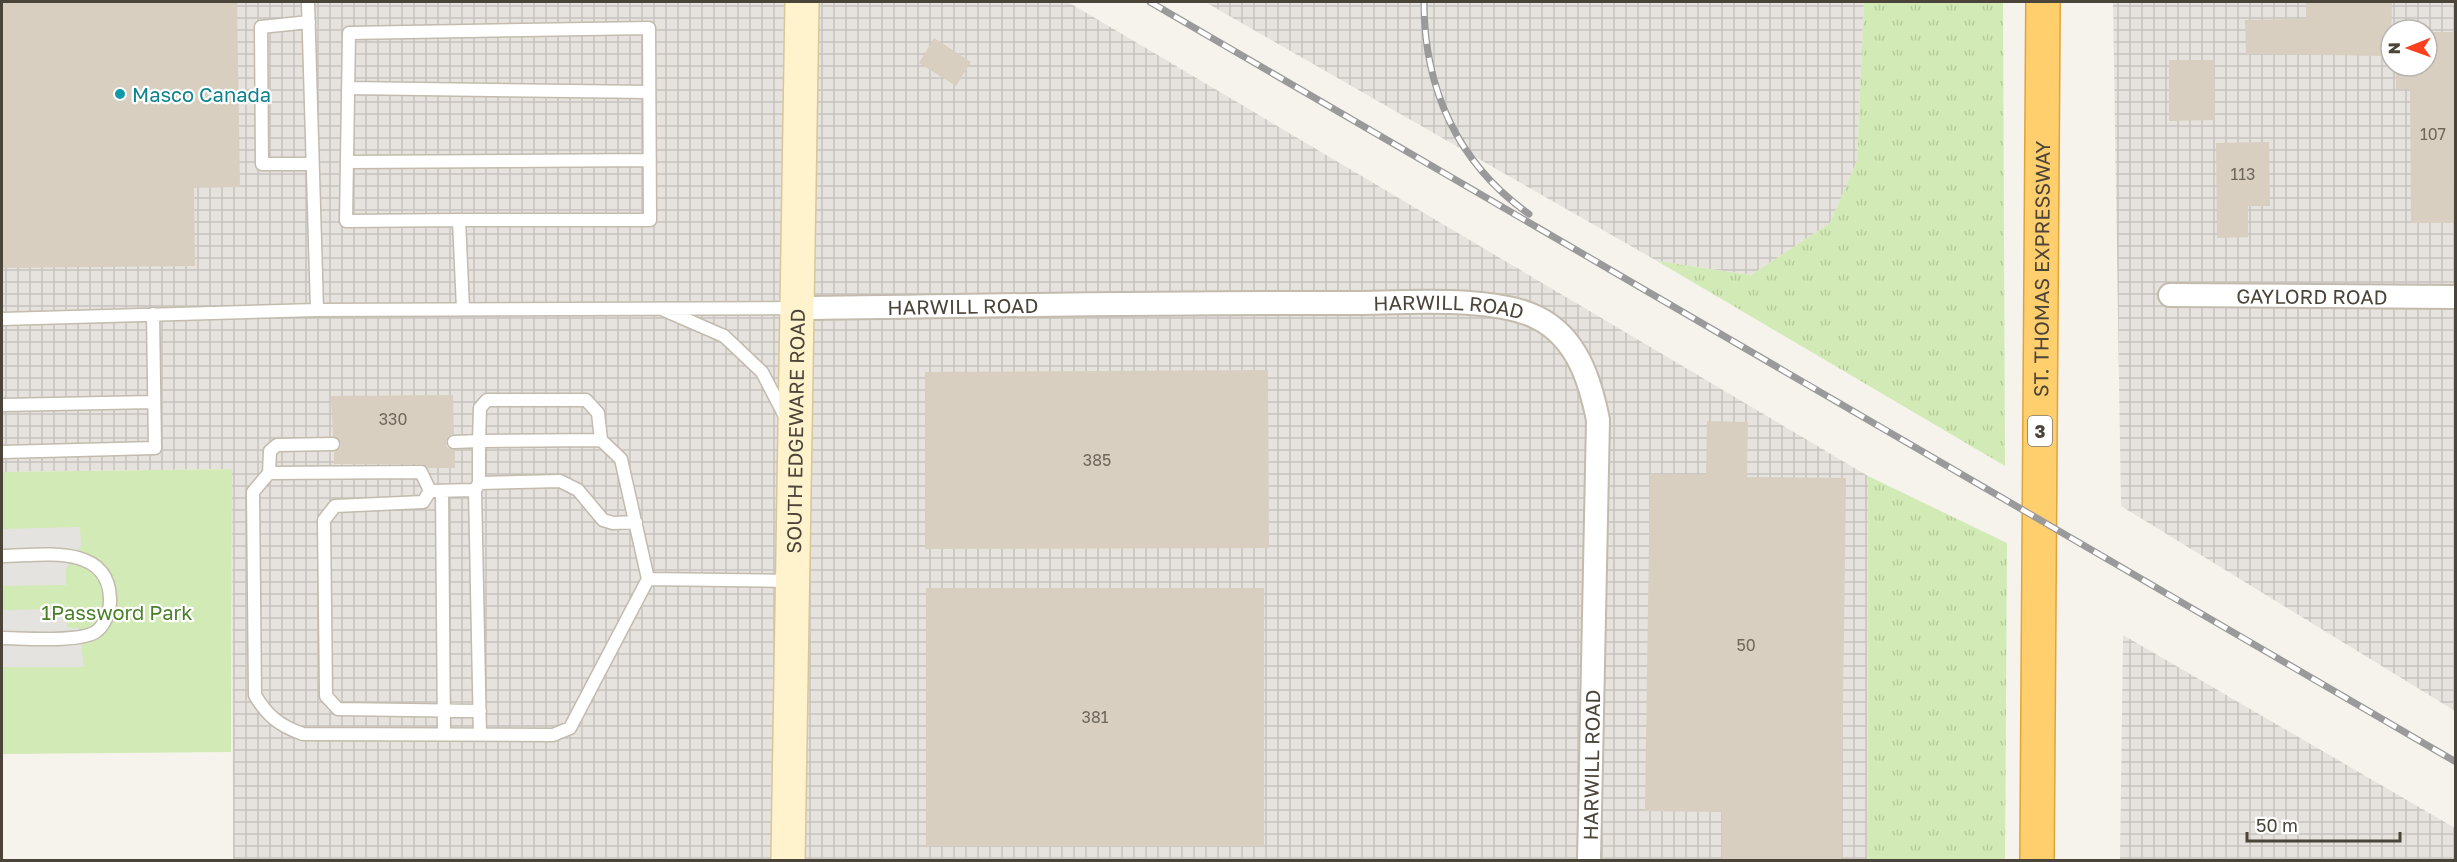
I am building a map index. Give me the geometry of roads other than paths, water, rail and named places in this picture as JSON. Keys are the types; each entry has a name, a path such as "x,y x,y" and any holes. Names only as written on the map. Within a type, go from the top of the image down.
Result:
{"highway":[{"name":"ST. THOMAS EXPRESSWAY","path":"2037,861 2043,2"}],"main road":[{"name":"SOUTH EDGEWARE ROAD","path":"788,861 802,2"}],"street":[{"name":"GAYLORD ROAD","path":"2169,295 2456,297"},
{"name":"HARWILL ROAD","path":"797,308 1262,303 1473,304 1510,308 1545,323 1559,333 1576,355 1590,382 1598,420 1589,861"}],"lane":[{"path":"308,2 317,310"},
{"path":"309,22 261,27 262,164 312,164"},
{"path":"649,28 650,92 650,220 346,220 349,33 649,28"},
{"path":"348,88 650,92"},
{"path":"347,162 650,160"},
{"path":"459,220 463,309"},
{"path":"657,308 724,336 762,372 795,436"},
{"path":"2,319 317,310 797,308"},
{"path":"2,452 155,448 153,314"},
{"path":"333,444 277,445 270,452 270,473 253,492 255,695 264,712 283,727 303,734 444,734 480,735 553,735 570,728 648,579 621,459 601,440 598,413 586,400 487,400 480,408 477,486 480,735"},
{"path":"2,405 154,402"},
{"path":"454,441 601,440"},
{"path":"270,473 421,472 436,491 444,734"},
{"path":"480,711 338,709 326,696 324,520 335,506 423,502 436,491 560,481 578,490 603,520 613,523 636,522"},
{"path":"2,556 72,555 86,558 107,579 111,607 97,631 81,637 2,638"},
{"path":"648,579 792,582"}],"railway":[{"path":"1150,2 2456,762"},
{"path":"1424,2 1430,64 1438,93 1450,121 1464,147 1482,171 1504,194 1529,214"}],"place":[{"name":"Masco Canada","path":"120,94"}],"park label":[{"name":"1Password Park","path":"117,612"}]}
